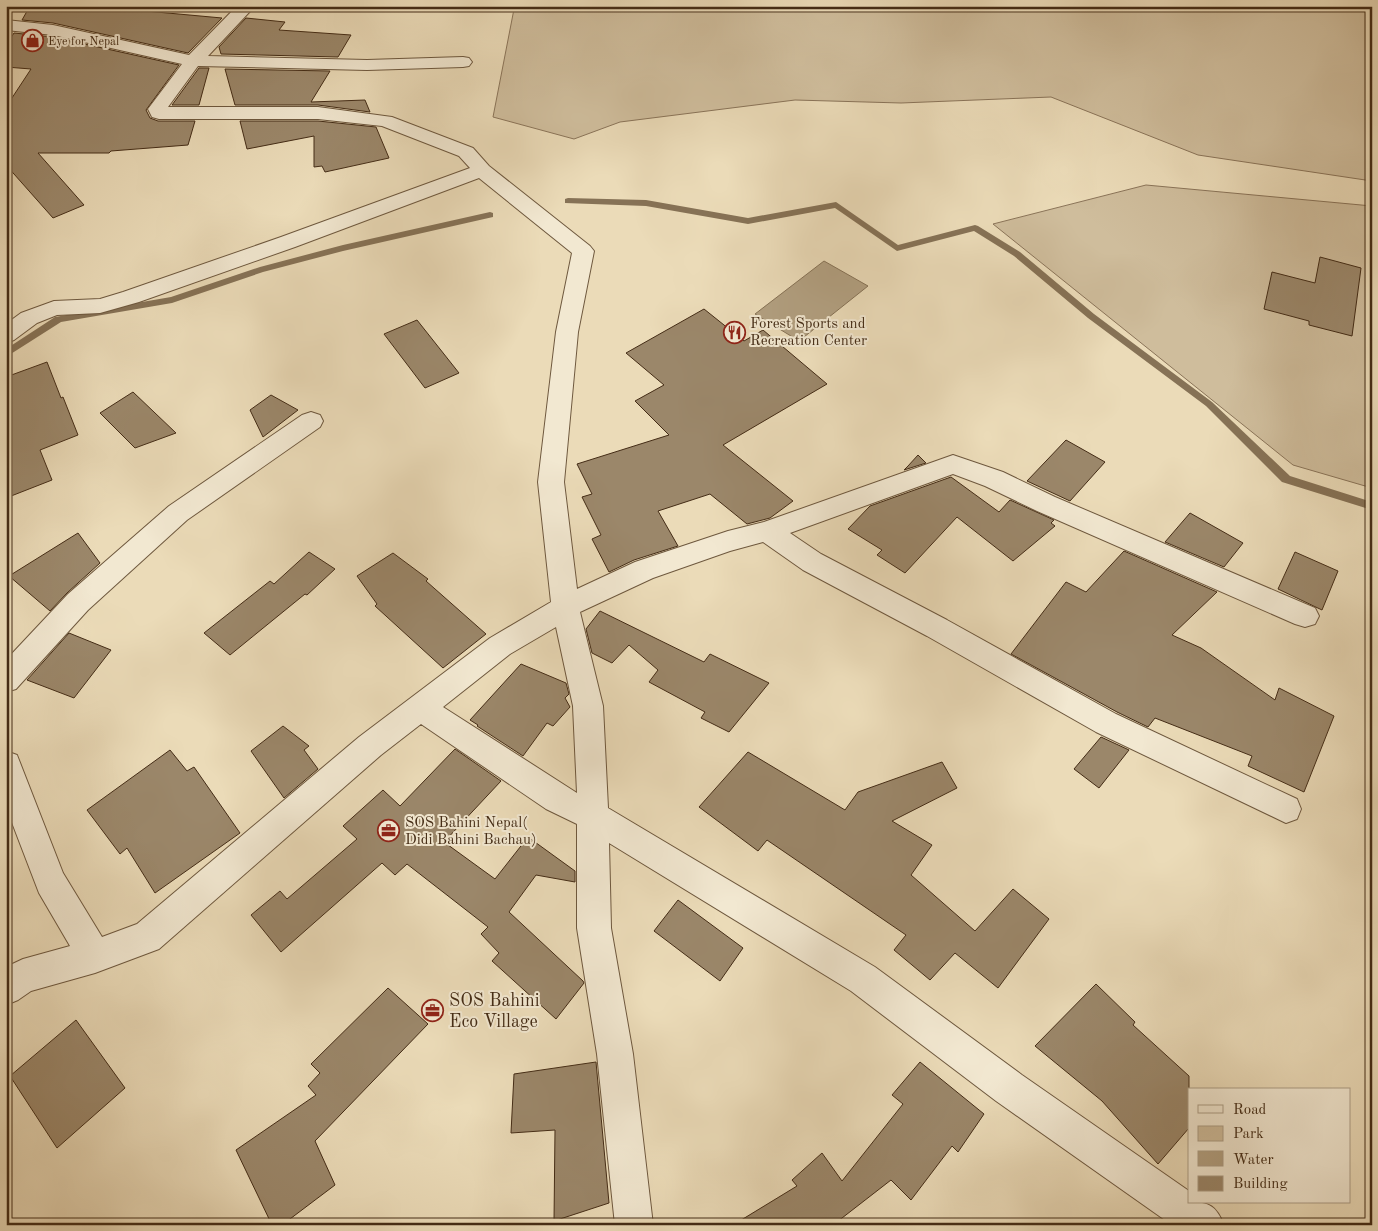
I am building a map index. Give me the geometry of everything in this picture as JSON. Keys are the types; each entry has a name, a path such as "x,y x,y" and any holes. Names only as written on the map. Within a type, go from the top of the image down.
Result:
{"street":[{"path":"247,6 193,61 157,109 158,113 318,113 385,121 466,152 482,170 583,252 567,332 551,482 565,607 588,706 593,816 594,928 615,1054 634,1225"},
{"path":"6,25 54,30 193,61 367,65 463,62"},
{"path":"6,335 28,318 54,308 100,306 131,297 288,242 482,170"},
{"path":"6,680 78,602 178,513 311,421"},
{"path":"6,988 23,976 96,956 147,937 370,746 500,646 565,607 644,570 728,541 767,531 953,464 994,479 1046,504 1305,616"},
{"path":"767,531 812,562 1106,722 1286,809"},
{"path":"420,708 557,799 593,816 863,979 1009,1088 1205,1225"},
{"path":"6,765 50,882 96,956"}],"green space":[{"path":"482,6 1372,6 1372,181 1198,155 1051,97 901,103 795,100 620,122 574,139 493,117 514,9"},
{"path":"1146,185 1372,206 1372,488 1293,465 993,224"}],"water":[{"path":"824,261 868,286 799,341 755,314"}],"building":[{"path":"30,6 91,6 222,18 188,53 53,23 22,20"},
{"path":"246,18 285,22 279,30 351,35 338,57 221,54 219,47"},
{"path":"14,33 53,37 179,65 146,110 150,118 158,121 195,121 188,145 111,151 109,153 38,153 84,205 53,218 6,165 6,107 31,69 6,67 6,45"},
{"path":"199,68 209,68 199,105 172,105"},
{"path":"225,69 330,71 311,102 365,100 370,112 318,105 235,105"},
{"path":"240,121 318,121 376,127 389,158 325,172 322,166 314,167 314,136 247,149"},
{"path":"1320,257 1361,268 1352,336 1309,325 1309,321 1264,309 1272,272 1315,283"},
{"path":"704,309 744,341 763,330 827,384 723,445 793,501 770,518 747,524 710,494 658,511 678,546 634,560 609,572 592,539 601,535 582,497 592,494 577,464 669,435 635,401 664,385 626,353"},
{"path":"417,320 459,373 425,388 384,334"},
{"path":"47,362 78,435 40,450 52,480 6,498 6,377"},
{"path":"133,392 176,433 135,448 100,413"},
{"path":"271,395 298,410 263,437 250,410"},
{"path":"1066,440 1105,462 1070,501 1027,481"},
{"path":"918,455 926,463 904,470 908,466"},
{"path":"951,477 999,512 1010,500 1054,520 1051,523 1055,526 1013,561 957,517 905,573 877,555 882,550 848,529 870,506"},
{"path":"1190,513 1243,543 1224,567 1165,542"},
{"path":"78,533 100,563 50,611 9,576"},
{"path":"1124,551 1217,592 1172,635 1201,648 1275,700 1279,688 1334,716 1304,792 1248,766 1252,756 1155,718 1148,727 1011,654 1066,582 1086,592"},
{"path":"309,552 335,569 307,595 305,594 230,655 204,633 270,581 274,584"},
{"path":"1295,552 1338,571 1322,610 1278,589"},
{"path":"393,553 428,579 426,581 486,634 443,668 375,606 377,604 357,576"},
{"path":"600,611 704,662 710,654 769,683 729,732 701,718 705,712 649,682 658,670 629,645 612,663 592,653 586,629"},
{"path":"69,633 111,650 74,698 27,680"},
{"path":"521,664 566,683 569,694 565,698 570,707 553,726 547,723 523,756 470,720"},
{"path":"283,726 309,746 304,750 318,769 284,798 251,751"},
{"path":"1101,737 1129,750 1099,788 1074,769"},
{"path":"455,749 501,781 444,842 495,879 528,837 575,871 575,882 536,875 509,912 584,983 556,1019 492,961 499,953 481,934 488,927 407,864 395,875 382,863 281,952 251,915 280,891 287,899 357,839 343,826 383,790 400,806"},
{"path":"170,750 187,771 194,767 240,833 155,893 127,848 120,854 87,810"},
{"path":"748,752 845,810 858,792 942,762 957,788 892,821 932,845 911,875 975,931 1013,889 1049,919 998,988 955,953 930,980 894,950 906,935 767,840 758,851 699,807"},
{"path":"678,900 743,948 720,981 654,931"},
{"path":"1096,984 1135,1022 1133,1025 1189,1076 1188,1129 1158,1164 1102,1101 1035,1046"},
{"path":"388,988 428,1024 315,1141 335,1185 282,1225 272,1225 236,1150 316,1095 308,1086 320,1073 311,1064"},
{"path":"76,1020 125,1088 57,1148 10,1076"},
{"path":"596,1062 609,1203 554,1221 555,1130 511,1133 514,1074"},
{"path":"920,1062 984,1114 958,1152 952,1146 911,1200 891,1180 833,1225 733,1225 797,1186 792,1180 822,1153 842,1181 903,1104 892,1095"}],"waterway":[{"path":"568,201 646,203 748,221 836,205 897,248 975,228 1017,254 1091,316 1209,404 1286,479 1372,506"},
{"path":"6,354 58,319 172,300 260,270 343,248 490,215"}],"place":[{"name":"Eye for Nepal","path":"32,41"},
{"name":"Forest Sports and Recreation Center","path":"734,332"},
{"name":"SOS Bahini Nepal( Didi Bahini Bachau)","path":"389,831"},
{"name":"SOS Bahini Eco Village","path":"433,1010"}]}
